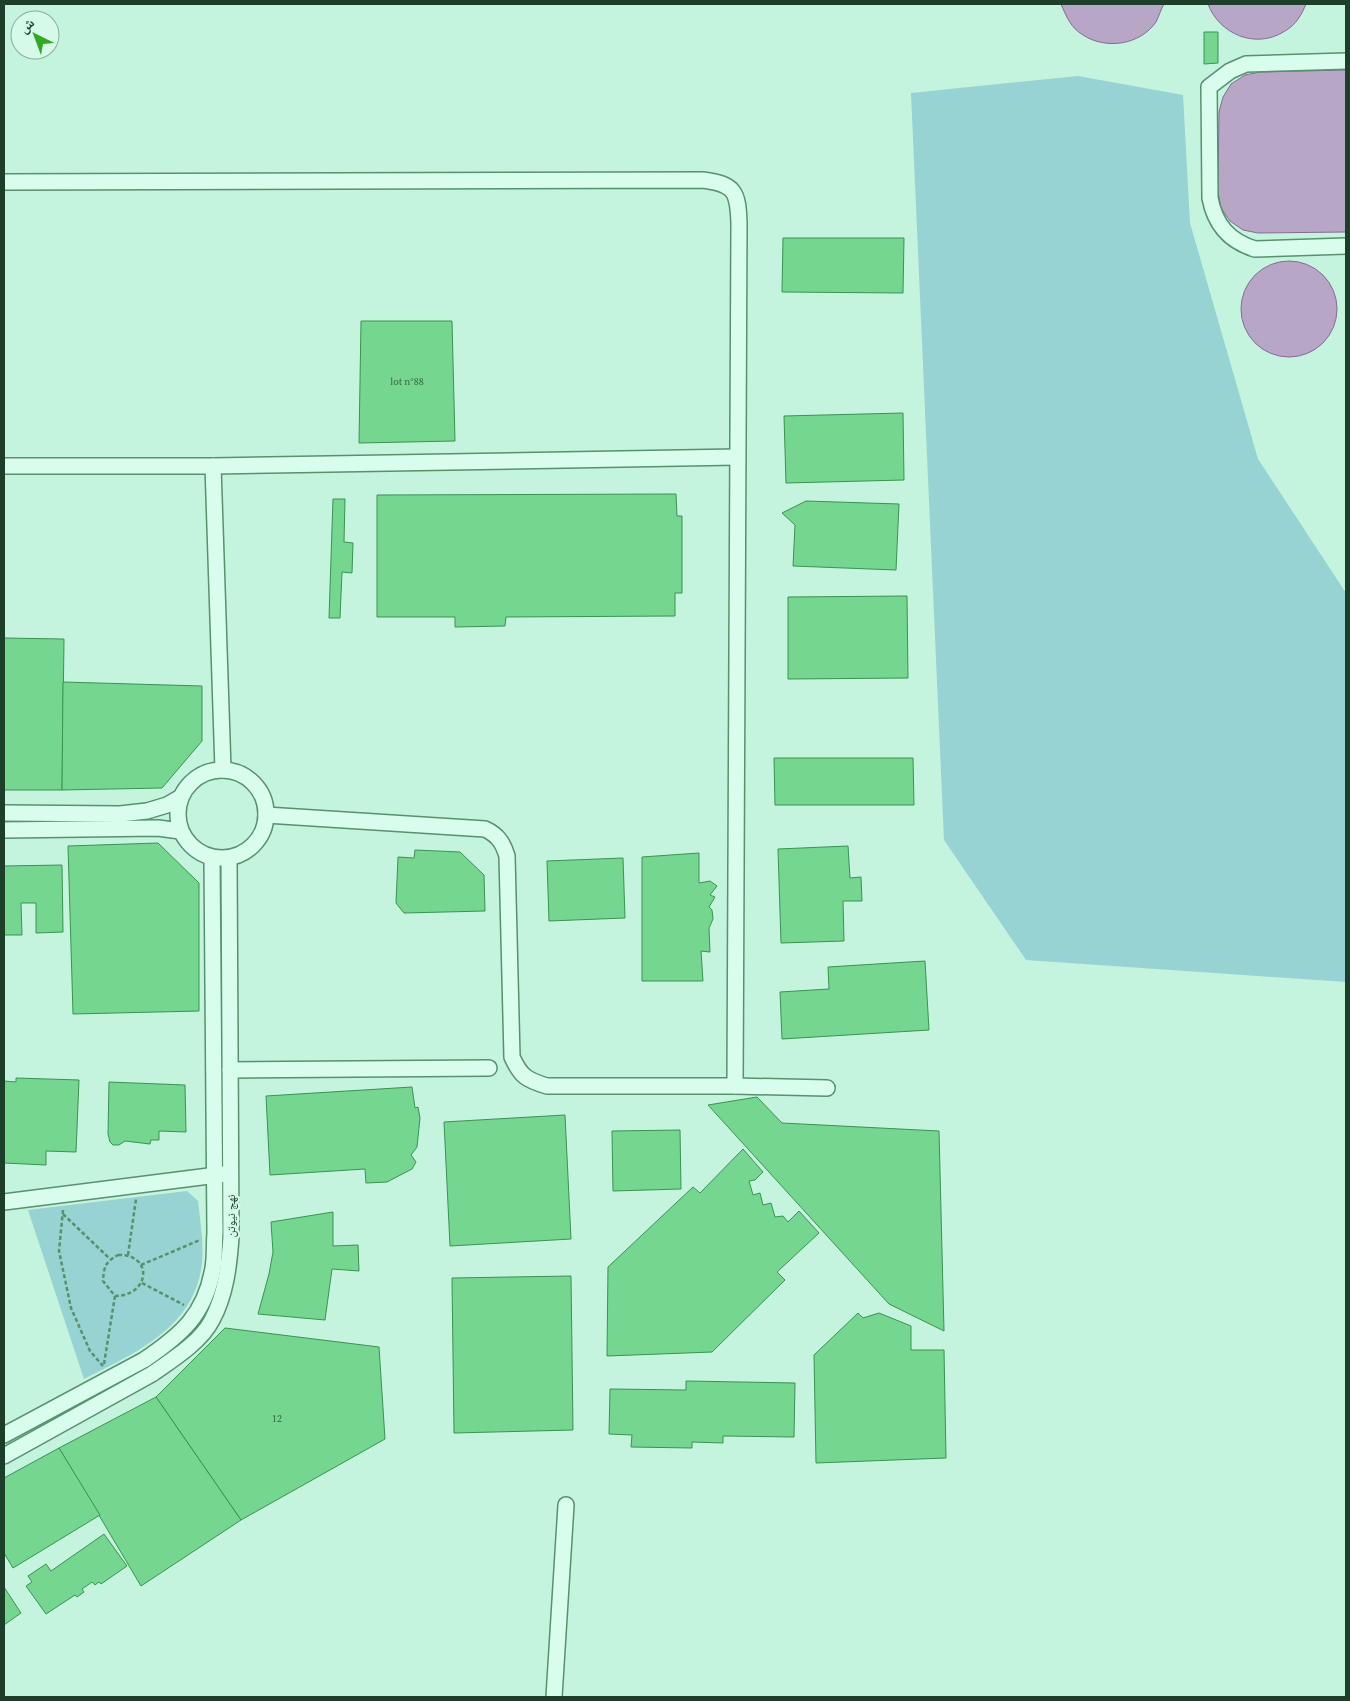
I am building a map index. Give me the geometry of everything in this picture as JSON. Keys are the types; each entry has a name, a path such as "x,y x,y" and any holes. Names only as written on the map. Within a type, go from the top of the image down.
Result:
{"street":[{"path":"1346,61 1246,64 1230,71 1209,87 1210,198 1212,211 1219,224 1241,244 1255,249 1346,246"},
{"path":"4,182 703,180 720,182 728,186 735,196 738,208 735,1086"},
{"path":"4,466 213,466 737,457"},
{"path":"213,466 223,770"},
{"path":"223,770 240,774 254,783 263,798 266,815 263,832 253,846 238,856 221,859 204,855 190,845 180,831 177,814 181,797 191,782 206,773 223,770"},
{"path":"4,813 120,814 147,811 167,805 181,797"},
{"path":"266,815 485,829 494,833 503,845 507,856 512,1058 518,1072 530,1081 548,1086 826,1088"},
{"path":"4,830 158,828 180,831"},
{"name":"نهج نيوتن","path":"4,1435 108,1372 144,1360 182,1331 200,1309 213,1267 214,1233 212,858"},
{"name":"نهج نيوتن","path":"4,1456 152,1374 194,1343 212,1321 229,1270 231,1237 229,858"},
{"path":"230,1070 489,1068"},
{"path":"4,1202 231,1173"},
{"path":"200,1309 216,1310"},
{"path":"554,1697 566,1505"}],"path":[{"path":"128,1255 138,1185"},
{"path":"65,1194 58,1251 71,1308 90,1351 108,1372"},
{"path":"63,1214 110,1259"},
{"path":"141,1265 214,1233"},
{"path":"108,1372 115,1296 103,1281 104,1269 110,1259 118,1255 128,1255 136,1258 143,1272 142,1283 134,1292 124,1296 115,1296"},
{"path":"142,1283 200,1309"}],"shaded area":[{"path":"1061,4 1164,4 1156,22 1149,30 1132,40 1112,44 1092,40 1075,29"},
{"path":"1208,4 1306,4 1303,12 1289,29 1274,37 1251,39 1230,31 1221,24 1213,15"},
{"path":"1346,70 1346,232 1258,233 1243,230 1230,221 1221,208 1218,192 1219,112 1223,97 1231,84 1245,75 1260,72"},
{"path":"1078,76 1183,95 1190,223 1258,459 1346,593 1346,982 1026,960 944,840 911,93"},
{"path":"1289,261 1308,264 1323,275 1334,290 1337,309 1334,328 1323,343 1308,354 1289,357 1270,354 1255,343 1244,328 1241,309 1244,290 1255,275 1270,264"},
{"path":"187,1191 198,1201 202,1232 202,1263 197,1286 188,1305 160,1336 123,1359 84,1379 28,1210"}],"building":[{"path":"1204,32 1218,32 1218,63 1204,64"},
{"path":"783,238 904,238 903,293 782,292"},
{"path":"361,321 452,321 455,441 359,443"},
{"path":"903,413 904,480 786,483 784,416"},
{"path":"676,494 677,516 682,516 682,593 675,593 675,616 506,617 505,626 455,627 455,617 377,617 377,495"},
{"path":"333,499 345,499 344,542 353,543 352,573 342,572 340,618 329,618"},
{"path":"806,501 899,504 896,570 793,566 795,525 782,513"},
{"path":"907,596 908,678 788,679 788,597"},
{"path":"4,638 64,639 62,790 4,790"},
{"path":"63,682 202,686 202,741 162,788 62,790"},
{"path":"774,758 913,758 914,805 775,805"},
{"path":"158,843 199,883 199,1011 73,1014 68,846"},
{"path":"848,846 850,878 861,877 862,901 843,901 844,941 781,943 778,849"},
{"path":"415,850 460,852 484,875 485,911 404,913 396,903 398,857 414,858"},
{"path":"699,853 699,883 710,881 717,886 710,895 715,897 709,907 712,910 713,919 709,928 710,952 701,951 703,981 642,981 642,857"},
{"path":"623,858 625,918 549,921 547,861"},
{"path":"62,865 63,932 36,933 36,903 21,903 22,935 4,935 4,866"},
{"path":"925,961 929,1030 782,1039 780,992 829,989 828,967"},
{"path":"16,1078 79,1080 76,1152 46,1151 46,1165 4,1163 4,1081 16,1082"},
{"path":"109,1082 185,1085 186,1132 159,1131 159,1140 151,1140 150,1144 125,1141 119,1145 113,1145 108,1134"},
{"path":"412,1087 415,1108 418,1107 420,1118 417,1147 411,1155 416,1162 412,1169 387,1182 366,1183 365,1169 270,1175 266,1096"},
{"path":"757,1097 782,1123 939,1131 944,1331 889,1304 708,1105"},
{"path":"565,1115 571,1239 450,1246 444,1122"},
{"path":"680,1130 681,1189 613,1191 612,1131"},
{"path":"743,1149 763,1172 755,1180 749,1181 753,1195 760,1193 763,1205 771,1203 775,1217 783,1216 788,1222 799,1211 819,1233 777,1272 785,1280 712,1352 607,1356 608,1267 693,1187 700,1193"},
{"path":"333,1212 333,1246 358,1245 359,1271 332,1269 325,1320 258,1314 273,1252 271,1222"},
{"path":"571,1276 573,1430 454,1433 452,1278"},
{"path":"858,1313 863,1318 879,1313 911,1326 911,1350 944,1350 946,1458 816,1463 814,1355"},
{"path":"225,1328 379,1347 385,1439 241,1520 156,1397"},
{"path":"686,1381 795,1383 794,1437 723,1436 723,1443 692,1442 692,1448 631,1447 632,1435 609,1434 610,1389 686,1390"},
{"path":"156,1397 241,1520 141,1586 59,1448"},
{"path":"59,1448 100,1515 13,1568 4,1553 4,1478"},
{"path":"104,1534 127,1566 101,1584 99,1582 95,1585 92,1582 82,1589 84,1592 77,1597 75,1595 46,1614 26,1586 32,1582 28,1576 46,1564 51,1571"},
{"path":"4,1587 21,1613 4,1625"}]}
